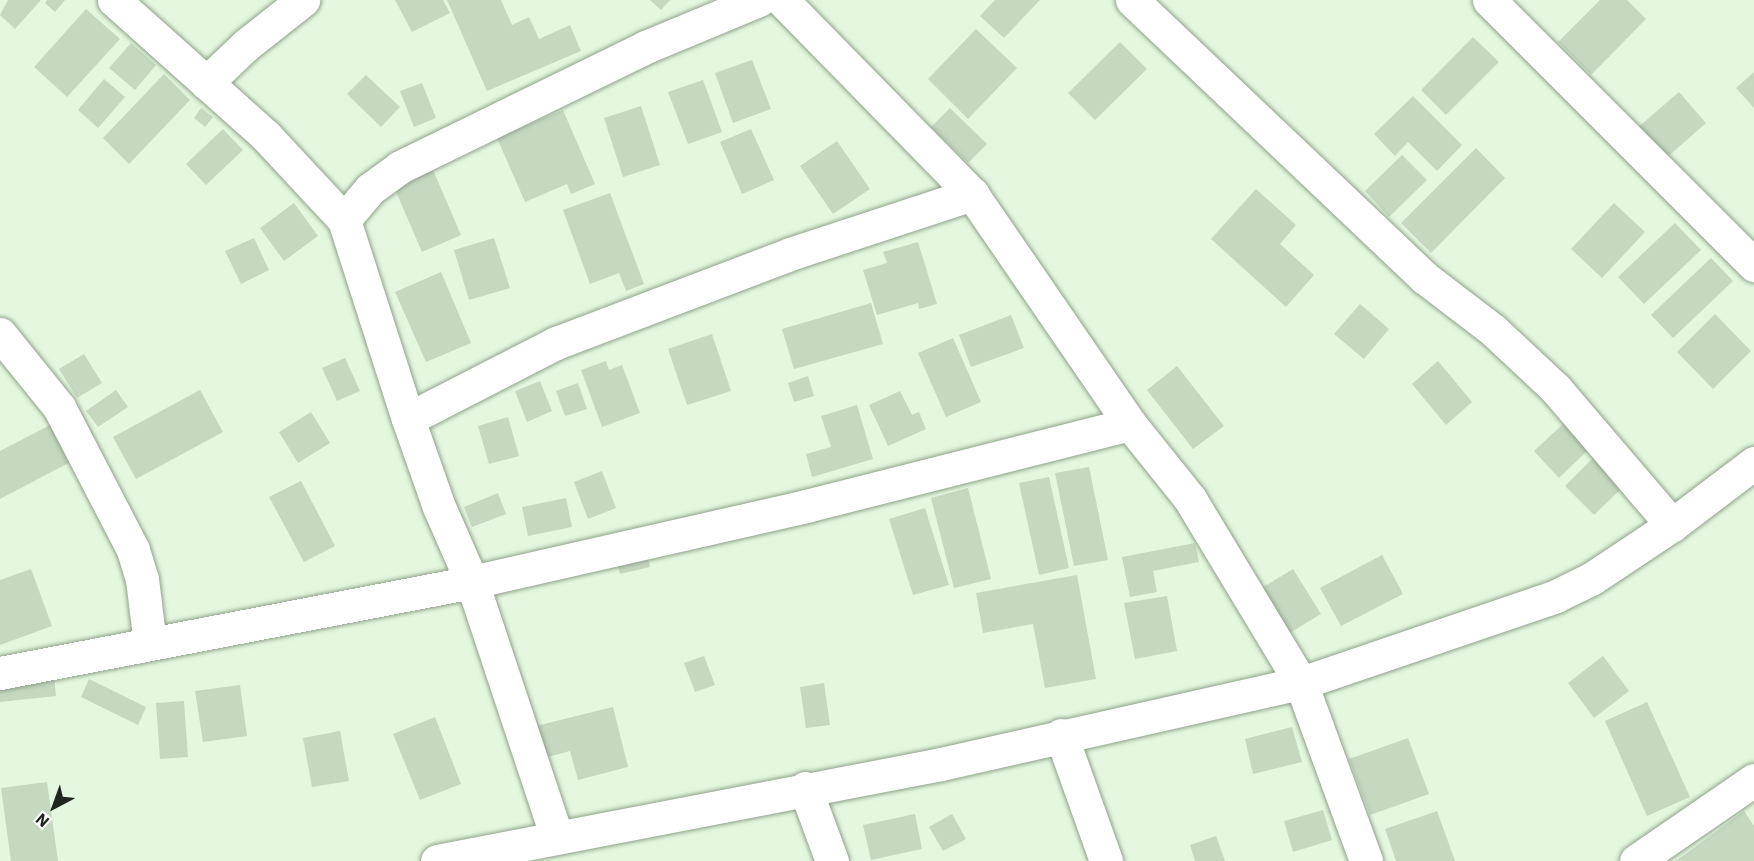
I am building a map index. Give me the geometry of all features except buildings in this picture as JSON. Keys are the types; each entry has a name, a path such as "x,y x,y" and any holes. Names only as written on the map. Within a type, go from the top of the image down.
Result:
{"street":[{"path":"114,0 266,136 344,220 408,419 439,507 472,582 556,835"},
{"path":"206,83 246,45 303,0"},
{"path":"344,220 370,189 400,167 646,47 759,0"},
{"path":"782,0 972,194 1130,424 1190,499 1301,683 1366,861"},
{"path":"1132,0 1425,278 1492,330 1556,389 1672,525"},
{"path":"1489,0 1754,265"},
{"path":"408,419 556,343 790,254 972,194"},
{"path":"0,334 59,407 133,550 142,579 150,644"},
{"path":"0,673 472,582 806,506 1130,424"},
{"path":"436,861 556,835 941,764 1061,735 1301,683 1556,596 1591,579 1672,525 1754,463"},
{"path":"1061,735 1106,861"},
{"path":"1636,861 1754,780"},
{"path":"805,788 832,861"}]}
